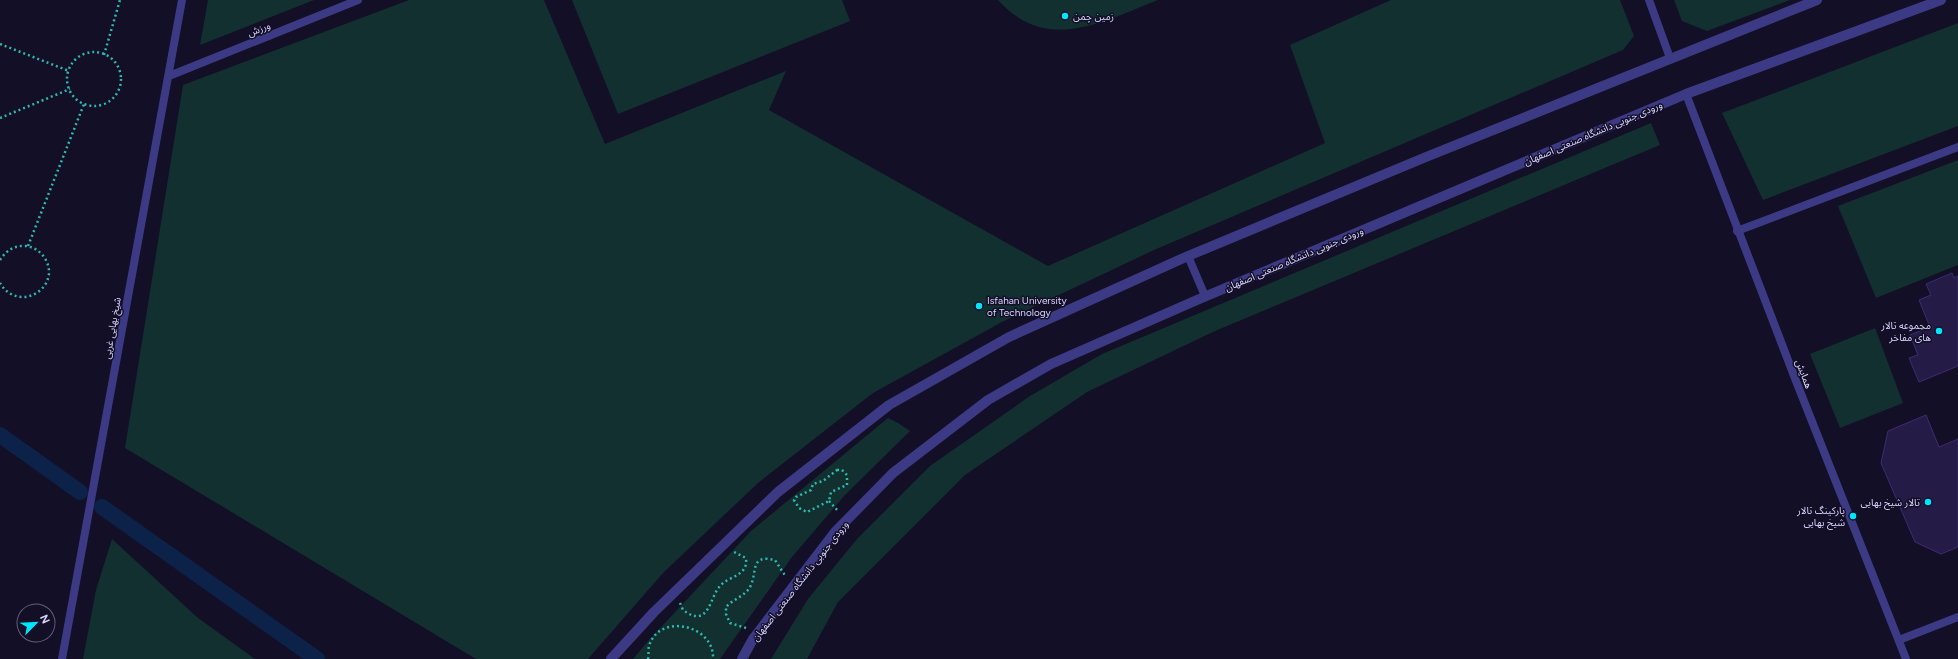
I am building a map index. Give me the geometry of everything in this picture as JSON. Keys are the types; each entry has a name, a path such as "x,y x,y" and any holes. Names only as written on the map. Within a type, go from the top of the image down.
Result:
{"street":[{"path":"611,659 654,612 778,492 889,405 1009,338 1188,256 1670,58 1817,0"},
{"name":"ورودی جنوبی دانشگاه صنعتی اصفهان","path":"742,659 760,631 835,532 893,473 988,400 1051,364 1205,296 1686,94 1941,0"}],"lane":[{"name":"شیخ بهایی غربی","path":"62,659 182,0"},
{"name":"ورزش","path":"168,76 358,0"},
{"path":"1649,0 1670,58"},
{"name":"همایش","path":"1686,94 1737,231 1906,659"},
{"path":"1737,231 1958,147"},
{"path":"1188,256 1205,296"},
{"path":"1899,640 1958,617"}],"path":[{"path":"104,55 120,0"},
{"path":"0,44 69,71"},
{"path":"91,53 104,55 111,59 120,73 121,82 119,91 114,98 107,103 98,106 84,104 74,97 70,89 69,71 73,63 79,57 91,53"},
{"path":"0,118 70,89"},
{"path":"28,246 84,104"},
{"path":"0,260 12,248 28,246 36,249 46,261 48,278 44,286 31,296 22,298 6,291 0,283"},
{"path":"837,470 842,470 847,475 847,484 831,492 829,502 820,504 807,512 799,508 794,500 796,497 811,490 813,484 817,482 823,481 837,470"},
{"path":"676,591 683,610 689,614 703,614 709,609 720,585 743,572 747,565 746,558 740,554 721,548"},
{"path":"760,631 734,625 730,623 726,614 726,607 730,602 750,586 754,567 760,560 766,558 775,560 793,588"},
{"path":"648,659 649,647 653,639 660,632 677,626 697,630 711,646 713,659"}],"green space":[{"path":"208,0 314,0 200,45"},
{"path":"409,0 544,0 605,144 786,71 769,110 1048,266 1325,143 1290,45 1391,0 1620,0 1634,36 1623,50 1154,250 1002,322 873,393 758,483 663,573 588,659 476,659 125,448 183,85"},
{"path":"572,0 842,0 850,21 618,114"},
{"name":"زمین چمن","path":"998,0 1158,0 1095,24 1055,30 1036,26 1017,16"},
{"path":"1674,0 1790,0 1707,31 1682,21"},
{"path":"1958,23 1958,126 1763,200 1722,113"},
{"path":"1651,123 1660,145 1215,331 1087,392 965,475 838,602 807,659 771,659 808,599 857,539 930,466 1030,396 1102,354"},
{"path":"1958,160 1958,265 1876,298 1838,206"},
{"path":"1875,328 1903,403 1840,428 1810,354"},
{"path":"888,418 910,431 845,495 792,557 720,659 633,659 751,531"},
{"path":"112,539 198,618 255,659 83,659 96,590"}],"building":[{"name":"مجموعه تالار های مفاخر","path":"1952,273 1954,278 1958,276 1958,366 1919,382 1909,358 1918,355 1910,335 1930,327 1919,300 1931,295 1926,284"},
{"name":"تالار شیخ بهایی","path":"1926,415 1939,447 1958,439 1958,547 1941,554 1915,542 1881,463 1888,431"}],"waterway":[{"path":"0,435 80,492"},
{"path":"102,507 317,659"}],"place":[{"name":"زمین چمن","path":"1065,16"},
{"name":"Isfahan University of Technology","path":"979,306"},
{"name":"مجموعه تالار های مفاخر","path":"1939,331"},
{"name":"تالار شیخ بهایی","path":"1928,502"},
{"name":"پارکینگ تالار شیخ بهایی","path":"1853,516"}]}
